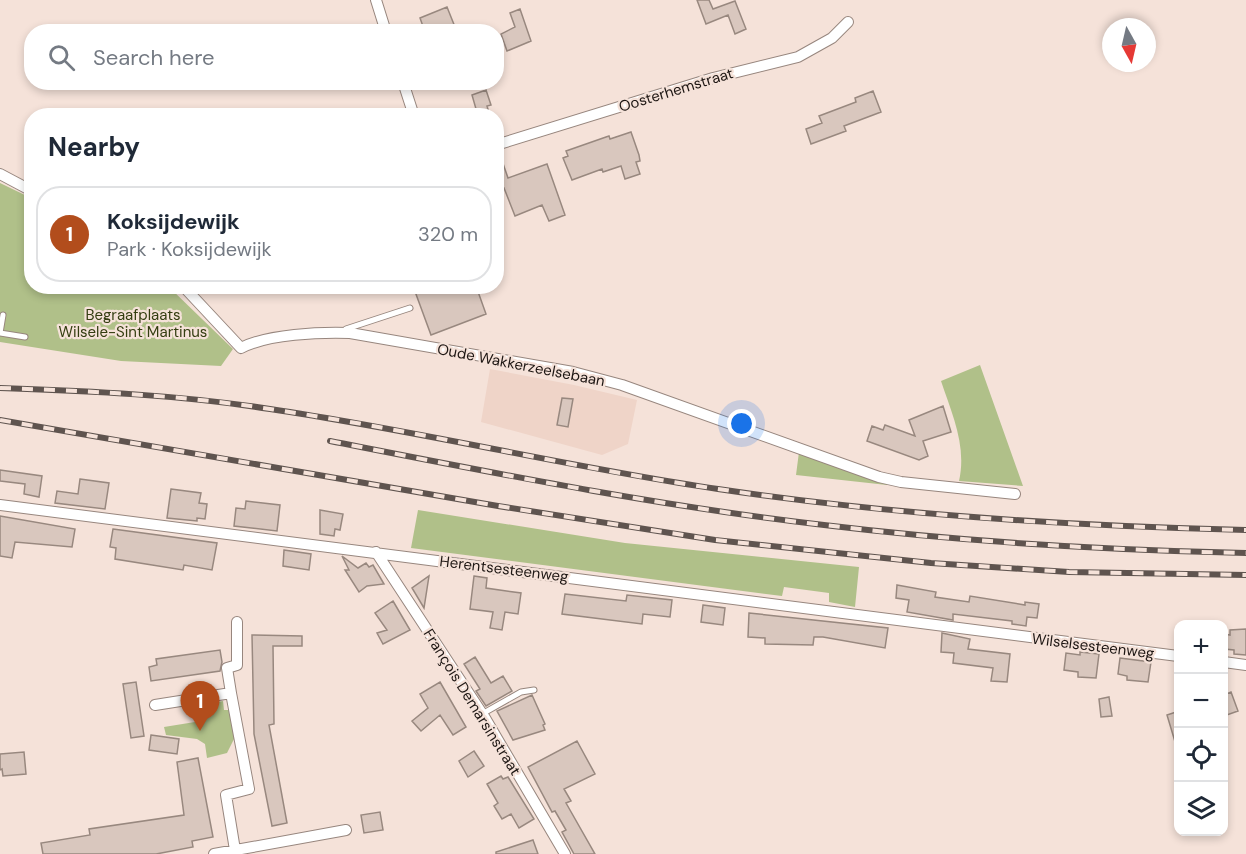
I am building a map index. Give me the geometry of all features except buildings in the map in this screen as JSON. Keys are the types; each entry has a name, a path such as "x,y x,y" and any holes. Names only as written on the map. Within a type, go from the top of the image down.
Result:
{"street":[{"path":"376,0 384,24"},
{"name":"Oosterhemstraat","path":"504,143 713,78 798,57 832,38 848,22"},
{"path":"406,90 411,108"},
{"path":"0,174 24,187"},
{"name":"Oude Wakkerzeelsebaan","path":"190,294 241,348 250,343 336,332 573,372 633,389 879,477 901,482 1015,494"},
{"name":"Herentsesteenweg","path":"0,505 1008,635"},
{"name":"François Demarsinstraat","path":"376,552 482,714 565,854"},
{"path":"235,850 226,795 249,789 227,668 237,665 237,622"},
{"name":"Wilselsesteenweg","path":"1008,635 1174,655"},
{"path":"1228,663 1246,665"},
{"path":"155,705 231,693"},
{"path":"214,854 346,830"}],"lane":[{"path":"336,332 410,308"},
{"path":"3,315 0,333 25,337"},
{"path":"482,714 521,692 534,690"}],"shaded area":[{"path":"490,369 637,400 628,444 602,455 481,422"}],"green space":[{"name":"Begraafplaats Wilsele-Sint Martinus","path":"0,183 24,195 24,294 176,294 233,349 221,366 121,361 0,342"},
{"path":"980,365 1023,486 959,481 960,443 941,381"},
{"path":"799,452 887,482 887,485 796,475"},
{"path":"418,510 625,543 859,567 855,607 829,602 829,593 784,587 782,596 411,548"},
{"path":"223,701 224,710 231,710 235,737 227,753 207,758 205,744 197,739 166,735 164,727 201,721 198,706"}],"railway":[{"path":"0,388 135,394 237,404 382,428 662,480 849,506 981,518 1113,526 1246,530"},
{"path":"0,420 498,506 715,540 931,563 1069,572 1246,575"},
{"path":"330,441 638,499 824,525 1035,544 1246,553"}],"place":[{"name":"Koksijdewijk","path":"200,731"}]}
